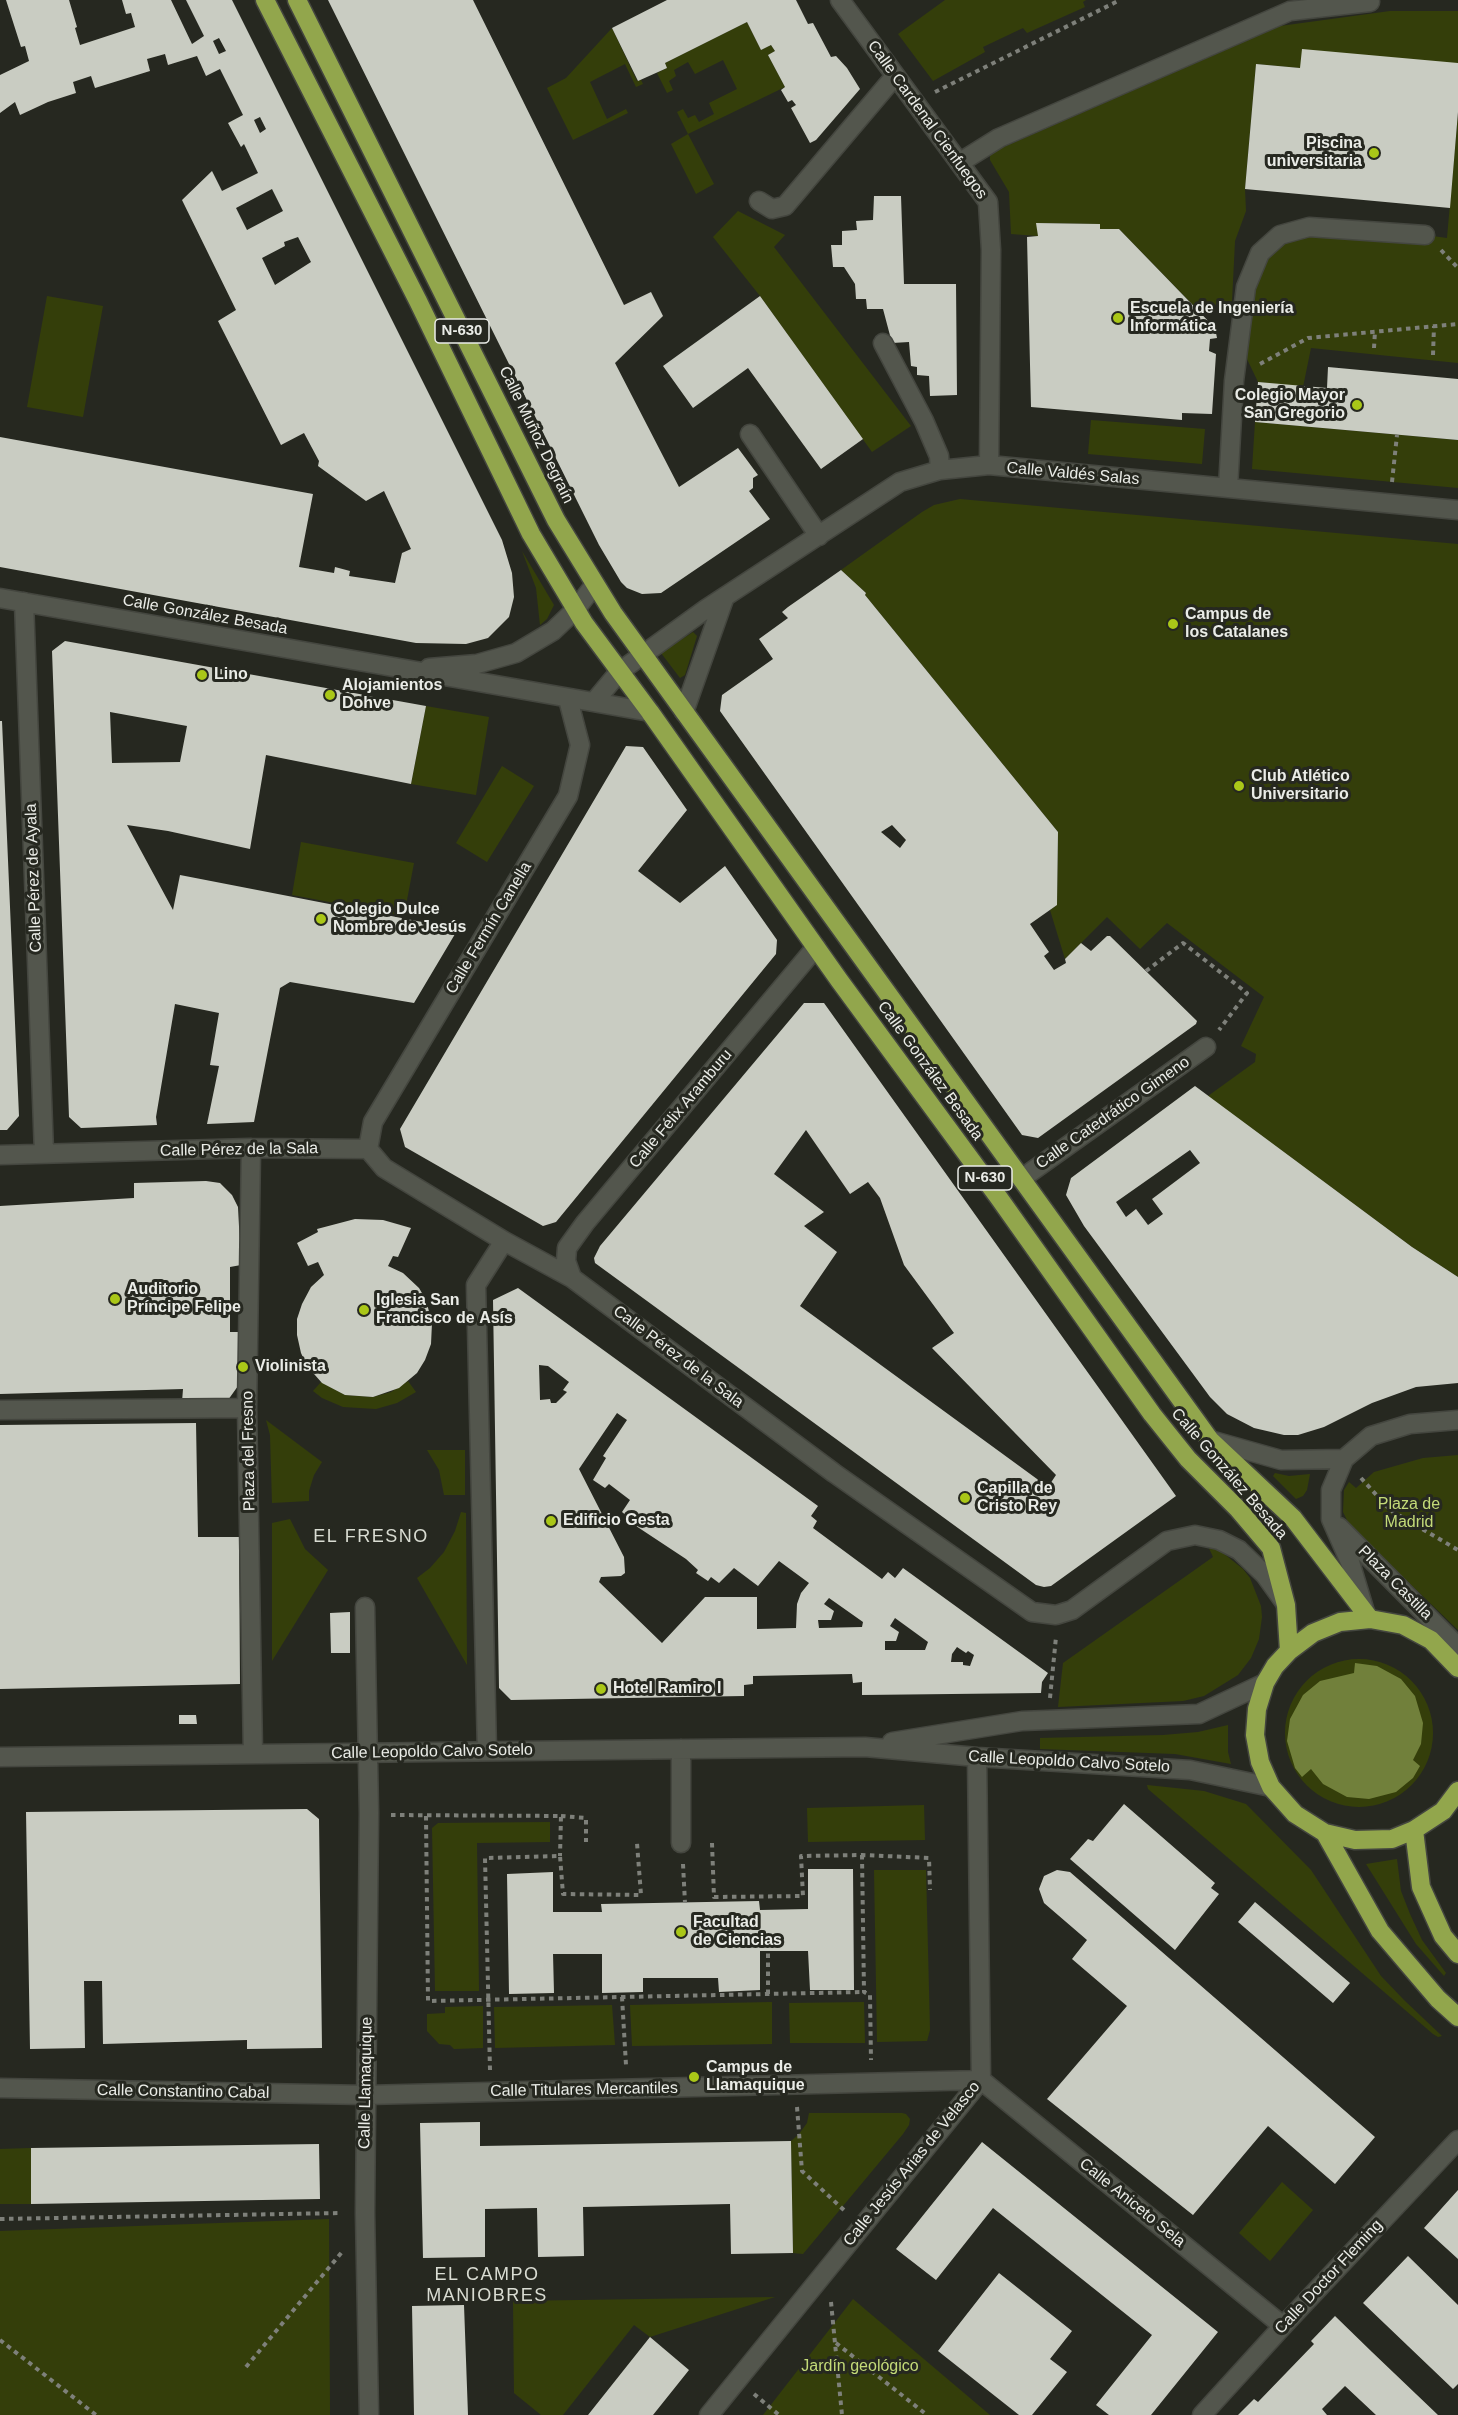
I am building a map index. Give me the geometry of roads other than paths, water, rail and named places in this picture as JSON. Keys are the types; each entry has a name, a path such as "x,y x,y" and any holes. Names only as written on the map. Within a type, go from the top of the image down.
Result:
{"highway":[{"name":"N-630","path":"265,0 418,301 531,534 576,609 619,672 651,712"},
{"name":"Calle Muñoz Degraín","path":"297,0 556,520 595,584 684,712"},
{"name":"Calle González Besada","path":"651,712 838,980 1006,1207 1152,1414 1188,1459 1238,1509 1271,1548 1286,1605 1289,1650"},
{"name":"Calle González Besada","path":"684,712 1210,1440 1293,1518 1368,1615"},
{"path":"1458,1668 1431,1640 1403,1625 1368,1615 1340,1622 1313,1633 1289,1650 1275,1666 1265,1683 1257,1709 1255,1736 1260,1762 1271,1786 1294,1814 1325,1833 1355,1840 1392,1839 1414,1830 1443,1811 1458,1791"},
{"path":"1414,1830 1421,1887 1443,1936 1458,1954"},
{"path":"1325,1833 1380,1931 1438,1999 1458,2017"}],"street":[{"name":"Calle Cardenal Cienfuegos","path":"840,0 988,202 992,250 989,465"},
{"path":"959,163 999,138 1290,11 1370,2"},
{"path":"759,201 772,209 785,206 895,76"},
{"path":"1228,489 1234,381 1246,286 1260,253 1280,235 1309,227 1425,235"},
{"path":"883,343 924,422 939,456 940,470"},
{"path":"750,434 819,536"},
{"name":"Calle Valdés Salas","path":"643,653 900,482 940,470 989,465 1458,510"},
{"name":"Calle González Besada","path":"403,669 477,664 516,653 553,631 576,609 595,584"},
{"name":"Calle González Besada","path":"0,598 651,712"},
{"path":"684,712 724,599"},
{"name":"Calle Pérez de Ayala","path":"24,602 44,1154"},
{"path":"594,702 619,672 643,653"},
{"name":"Calle Fermín Canella","path":"368,1149 373,1122 568,796 580,745 568,699"},
{"name":"Calle Félix Aramburu","path":"572,1278 566,1261 567,1248 816,947"},
{"name":"Calle Catedrático Gimeno","path":"1021,1179 1206,1047"},
{"name":"Calle Pérez de la Sala","path":"0,1155 251,1148 368,1149 384,1168 504,1241 572,1278 834,1473 1032,1612 1056,1615 1072,1610 1167,1541 1195,1535 1219,1540 1239,1550 1265,1575 1286,1605"},
{"name":"Plaza del Fresno","path":"251,1148 247,1408 253,1754"},
{"path":"488,1751 476,1285 504,1241"},
{"path":"0,1410 247,1408"},
{"path":"1368,1615 1350,1562 1331,1519 1331,1490 1344,1459 1371,1436 1410,1424 1458,1420"},
{"path":"1210,1440 1281,1460 1344,1459"},
{"name":"Plaza Castilla","path":"1331,1519 1458,1647"},
{"name":"Calle Llamaquique","path":"365,1607 366,1752 369,1813 365,2218 369,2415"},
{"name":"Calle Leopoldo Calvo Sotelo","path":"865,1747 1022,1721 1199,1714 1265,1683"},
{"name":"Calle Leopoldo Calvo Sotelo","path":"0,1757 865,1747 977,1757 1190,1770 1271,1786"},
{"path":"681,1749 681,1843"},
{"name":"Calle Jesús Arias de Velasco","path":"709,2415 981,2080 977,1757"},
{"name":"Calle Titulares Mercantiles","path":"366,2095 981,2080"},
{"name":"Calle Aniceto Sela","path":"981,2080 1283,2326"},
{"name":"Calle Constantino Cabal","path":"0,2088 366,2095"},
{"name":"Calle Doctor Fleming","path":"1202,2415 1458,2140"}],"place":[{"name":"Piscina universitaria","path":"1374,153"},
{"name":"Escuela de Ingeniería Informática","path":"1118,318"},
{"name":"Colegio Mayor San Gregorio","path":"1357,405"},
{"name":"Campus de los Catalanes","path":"1173,624"},
{"name":"Lino","path":"202,675"},
{"name":"Alojamientos Dohve","path":"330,695"},
{"name":"Club Atlético Universitario","path":"1239,786"},
{"name":"Colegio Dulce Nombre de Jesús","path":"321,919"},
{"name":"Auditorio Príncipe Felipe","path":"115,1299"},
{"name":"Iglesia San Francisco de Asís","path":"364,1310"},
{"name":"Violinista","path":"243,1367"},
{"name":"Capilla de Cristo Rey","path":"965,1498"},
{"name":"Edificio Gesta","path":"551,1521"},
{"name":"Hotel Ramiro I","path":"601,1689"},
{"name":"Facultad de Ciencias","path":"681,1932"},
{"name":"Campus de Llamaquique","path":"694,2077"}],"district":[{"name":"EL FRESNO","path":"371,1537"},
{"name":"EL CAMPO MANIOBRES","path":"487,2285"}],"park label":[{"name":"Plaza de Madrid","path":"1409,1514"},
{"name":"Jardín geológico","path":"860,2367"}]}
